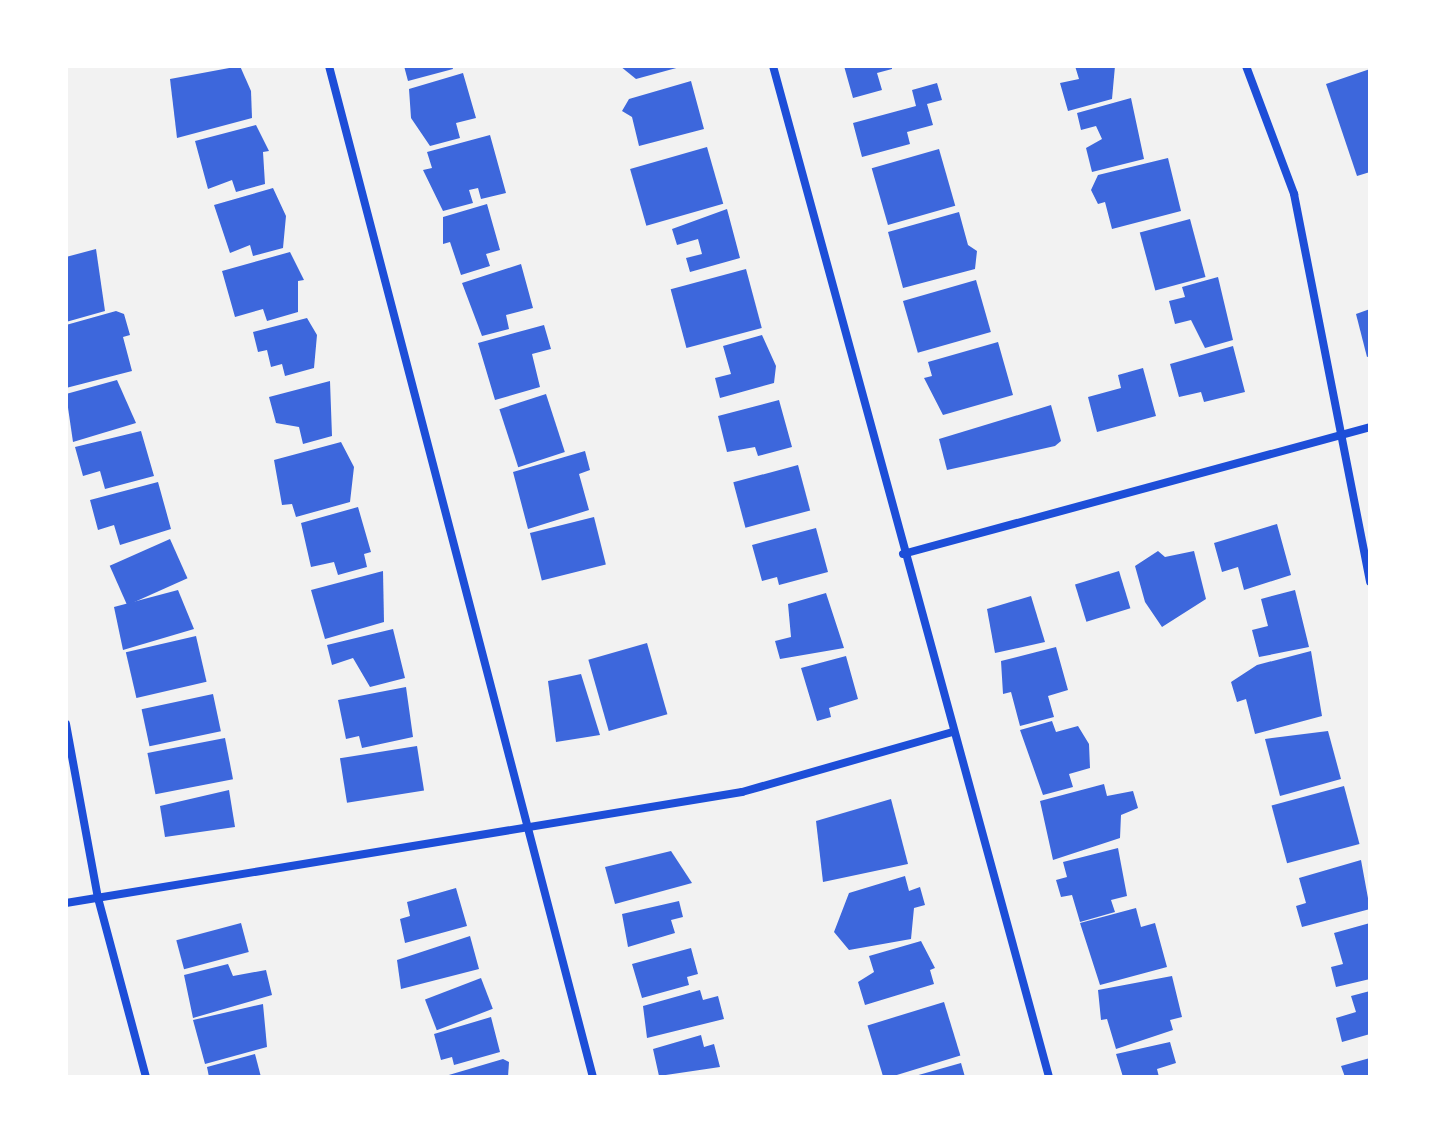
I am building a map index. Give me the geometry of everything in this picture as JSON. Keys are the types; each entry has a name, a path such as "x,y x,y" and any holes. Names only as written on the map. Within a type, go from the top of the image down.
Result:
{"street":[{"path":"329,66 481,628 525,826 593,1077"},
{"path":"773,66 903,554 1049,1077"},
{"path":"1246,66 1294,194 1336,437 1370,582"},
{"path":"903,554 1370,427"},
{"path":"66,724 98,898 146,1077"},
{"path":"66,903 742,792 952,732"}],"building":[{"path":"240,66 251,91 252,118 177,138 170,79"},
{"path":"404,66 452,66 453,69 408,81"},
{"path":"620,66 680,66 680,67 636,79"},
{"path":"844,66 892,66 892,69 877,73 882,90 853,98"},
{"path":"1075,66 1115,66 1112,99 1068,111 1060,83 1079,79"},
{"path":"1370,69 1370,172 1357,176 1326,84"},
{"path":"463,73 476,118 456,123 460,138 430,146 411,118 409,89"},
{"path":"691,81 704,129 639,146 632,117 622,111 629,99"},
{"path":"937,83 942,100 927,104 933,125 907,132 910,144 862,157 853,123 916,106 912,90"},
{"path":"1131,98 1144,159 1092,172 1086,148 1102,139 1096,126 1081,130 1077,113"},
{"path":"256,125 269,151 263,152 265,184 236,192 232,180 208,189 195,141"},
{"path":"490,135 506,193 481,199 478,188 469,190 473,203 443,211 423,170 432,168 427,152"},
{"path":"707,147 723,204 646,226 630,169"},
{"path":"939,149 955,206 888,225 872,168"},
{"path":"1168,158 1181,211 1112,229 1105,202 1098,204 1091,190 1098,175"},
{"path":"273,188 286,216 283,248 253,256 250,245 230,253 214,205"},
{"path":"487,204 500,250 486,254 490,266 461,275 450,242 443,244 443,217"},
{"path":"727,209 740,258 690,272 686,258 702,254 698,239 677,245 672,229"},
{"path":"959,212 968,245 977,251 975,269 903,288 888,232"},
{"path":"1190,219 1206,277 1155,290 1140,232"},
{"path":"96,249 105,311 66,322 66,257"},
{"path":"290,252 304,280 298,281 298,312 267,321 263,309 235,317 222,271"},
{"path":"521,264 533,308 506,315 509,329 482,336 462,283"},
{"path":"746,269 762,328 686,348 671,289"},
{"path":"1218,277 1233,340 1205,348 1191,320 1175,324 1169,301 1185,297 1182,287"},
{"path":"976,280 991,332 918,353 903,301"},
{"path":"1370,309 1370,356 1367,357 1356,314"},
{"path":"116,311 124,314 130,335 123,337 132,371 66,388 66,325"},
{"path":"307,318 317,335 314,368 285,376 282,364 271,367 267,350 258,352 253,332"},
{"path":"544,325 551,349 532,354 540,387 495,400 478,343"},
{"path":"762,335 776,366 774,383 720,398 715,378 731,374 723,346"},
{"path":"998,342 1013,395 943,415 924,378 932,376 928,362"},
{"path":"1233,346 1245,392 1204,402 1201,392 1179,397 1170,364"},
{"path":"1143,368 1156,416 1097,432 1088,397 1121,388 1118,375"},
{"path":"117,380 136,423 73,442 66,394"},
{"path":"330,381 332,436 303,444 299,427 276,423 269,397"},
{"path":"546,394 565,452 518,467 499,409"},
{"path":"779,400 792,447 758,456 755,447 727,452 718,416"},
{"path":"1051,405 1061,441 1055,446 947,470 939,439"},
{"path":"141,431 154,476 105,489 100,471 83,476 75,447"},
{"path":"341,442 354,467 350,502 296,517 292,504 282,505 274,460"},
{"path":"585,451 590,470 579,474 589,510 528,529 513,472"},
{"path":"798,465 810,510 745,528 733,482"},
{"path":"158,482 171,529 120,545 114,525 98,530 90,500"},
{"path":"358,507 371,552 364,554 367,567 338,575 334,562 311,567 301,523"},
{"path":"594,517 606,565 542,581 530,533"},
{"path":"1277,524 1291,575 1244,590 1238,567 1222,572 1214,543"},
{"path":"816,528 828,572 779,585 777,577 762,581 752,545"},
{"path":"170,539 187,578 127,605 110,566"},
{"path":"1158,551 1165,557 1194,551 1206,599 1162,627 1145,602 1135,566"},
{"path":"383,571 384,622 325,639 311,590"},
{"path":"1119,571 1130,608 1086,622 1075,584"},
{"path":"178,590 194,629 123,650 114,607"},
{"path":"1295,590 1309,647 1259,657 1252,630 1268,626 1261,599"},
{"path":"826,593 844,648 780,659 775,641 791,637 788,604"},
{"path":"1031,596 1045,642 995,653 987,609"},
{"path":"393,629 405,678 370,687 353,658 332,665 327,645"},
{"path":"196,636 207,682 136,698 126,652"},
{"path":"647,643 667,714 609,731 588,660"},
{"path":"1056,647 1068,690 1048,696 1054,717 1020,726 1011,692 1003,694 1001,661"},
{"path":"1311,651 1322,716 1255,734 1246,699 1237,702 1231,682 1257,665"},
{"path":"846,656 858,699 829,708 831,717 817,721 801,668"},
{"path":"581,674 600,735 556,742 548,681"},
{"path":"406,687 413,737 362,748 359,736 346,739 338,700"},
{"path":"213,694 221,731 149,746 142,709"},
{"path":"1052,721 1056,732 1078,726 1089,744 1090,768 1069,774 1073,787 1043,795 1020,730"},
{"path":"1328,731 1341,779 1280,796 1265,739"},
{"path":"225,738 233,779 155,794 147,753"},
{"path":"417,746 424,790 347,803 340,758"},
{"path":"1104,784 1107,796 1133,791 1138,808 1121,815 1120,838 1053,860 1040,801"},
{"path":"1344,786 1360,844 1287,863 1272,805"},
{"path":"229,790 235,827 165,837 160,806"},
{"path":"891,799 908,864 823,882 816,821"},
{"path":"1118,848 1127,896 1111,900 1115,912 1080,922 1072,895 1061,897 1056,880 1067,877 1063,862"},
{"path":"671,851 692,883 615,904 605,867"},
{"path":"1361,860 1370,909 1302,927 1296,906 1306,903 1299,878"},
{"path":"905,876 909,891 920,887 925,905 914,908 911,939 849,950 834,932 849,893"},
{"path":"456,888 467,926 405,943 400,919 410,916 407,902"},
{"path":"679,901 683,917 671,920 675,933 628,947 622,914"},
{"path":"1136,908 1141,927 1155,923 1167,967 1100,985 1080,923"},
{"path":"241,923 249,952 184,969 176,940"},
{"path":"1370,923 1370,979 1336,987 1331,967 1343,964 1334,933"},
{"path":"470,936 479,969 401,989 397,960"},
{"path":"921,941 935,968 930,970 934,984 865,1005 858,982 874,972 869,956"},
{"path":"691,948 698,974 687,977 689,985 642,998 632,964"},
{"path":"228,964 233,976 266,970 272,995 193,1018 184,975"},
{"path":"1172,976 1182,1017 1170,1020 1173,1030 1116,1049 1107,1019 1101,1020 1098,990"},
{"path":"481,978 493,1009 437,1030 425,1000"},
{"path":"700,990 703,1000 718,996 724,1019 647,1038 643,1006"},
{"path":"1370,991 1370,1034 1342,1042 1336,1018 1356,1012 1351,996"},
{"path":"944,1002 960,1056 883,1077 867,1025"},
{"path":"263,1004 267,1047 205,1064 193,1020"},
{"path":"491,1017 500,1052 454,1065 452,1057 441,1060 434,1034"},
{"path":"701,1035 704,1047 714,1044 720,1067 659,1076 653,1049"},
{"path":"1170,1042 1176,1063 1157,1069 1159,1077 1123,1077 1116,1054"},
{"path":"255,1054 261,1077 209,1077 207,1067"},
{"path":"1370,1058 1370,1077 1345,1077 1341,1066"},
{"path":"503,1059 509,1062 508,1077 442,1077"},
{"path":"961,1063 965,1077 915,1077 915,1076"}]}
